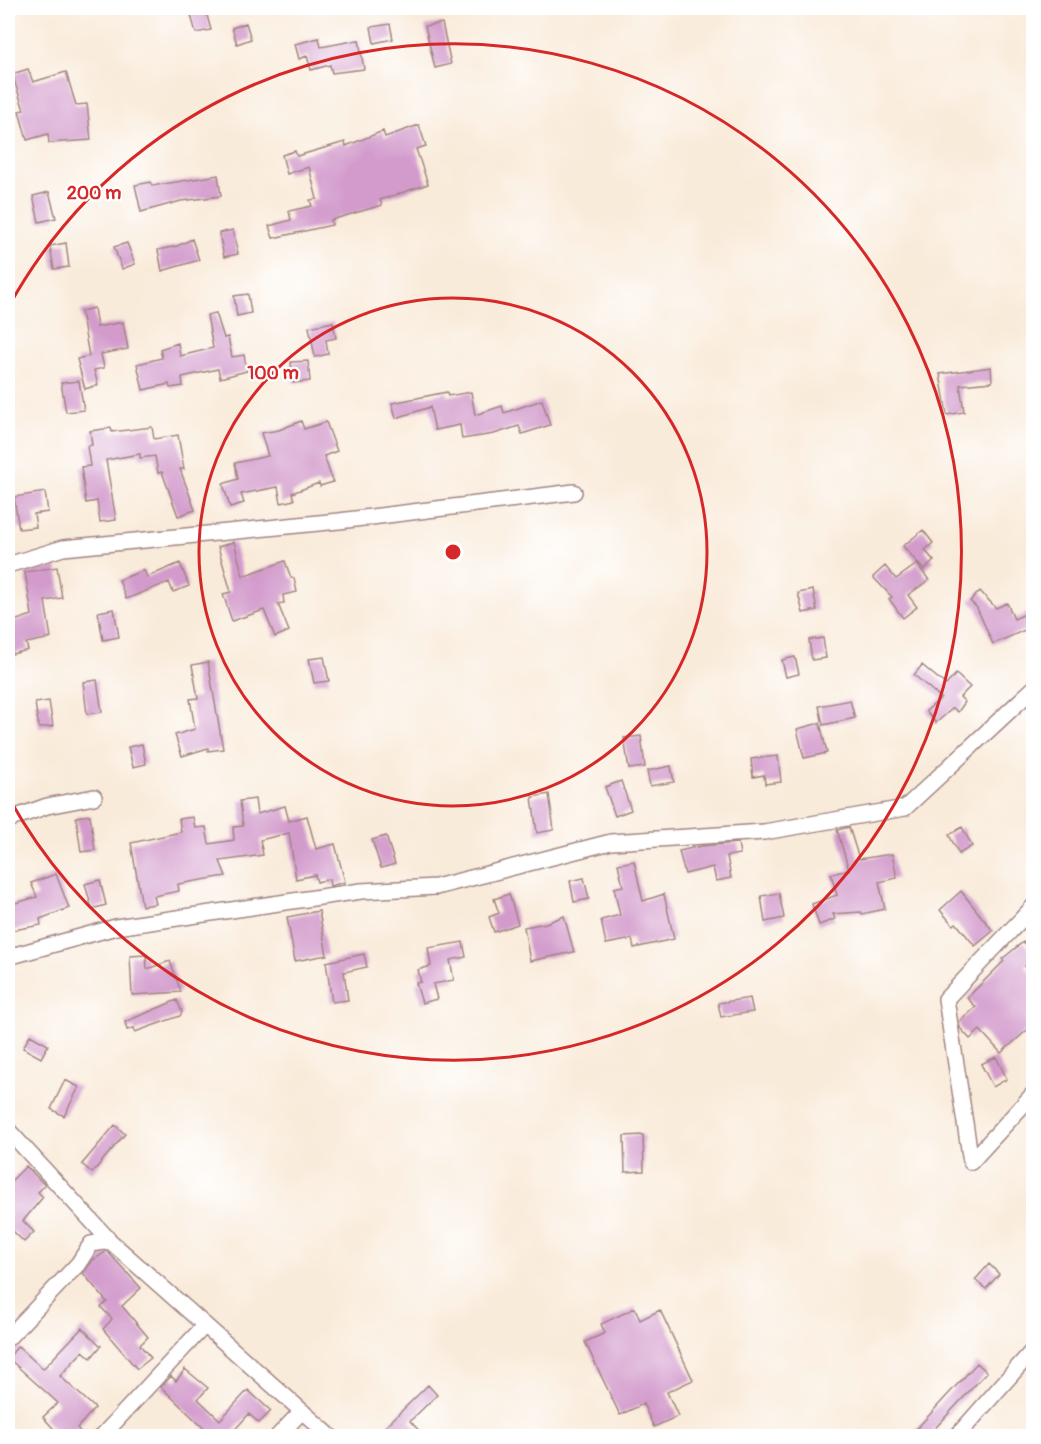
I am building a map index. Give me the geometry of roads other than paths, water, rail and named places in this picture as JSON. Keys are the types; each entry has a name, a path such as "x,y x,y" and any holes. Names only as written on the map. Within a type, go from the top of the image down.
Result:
{"street":[{"path":"8,565 63,548 339,520 574,492"},
{"path":"8,957 116,927 361,891 436,888 611,842 764,832 905,808 1034,688"},
{"path":"8,820 47,806 94,797"},
{"path":"1034,906 946,999 971,1162 1034,1093"},
{"path":"8,1130 110,1240 330,1437"},
{"path":"8,1338 78,1264 91,1244 110,1240"},
{"path":"102,1437 205,1325"},
{"path":"957,1437 1033,1350"},
{"path":"278,1437 302,1411"}]}
